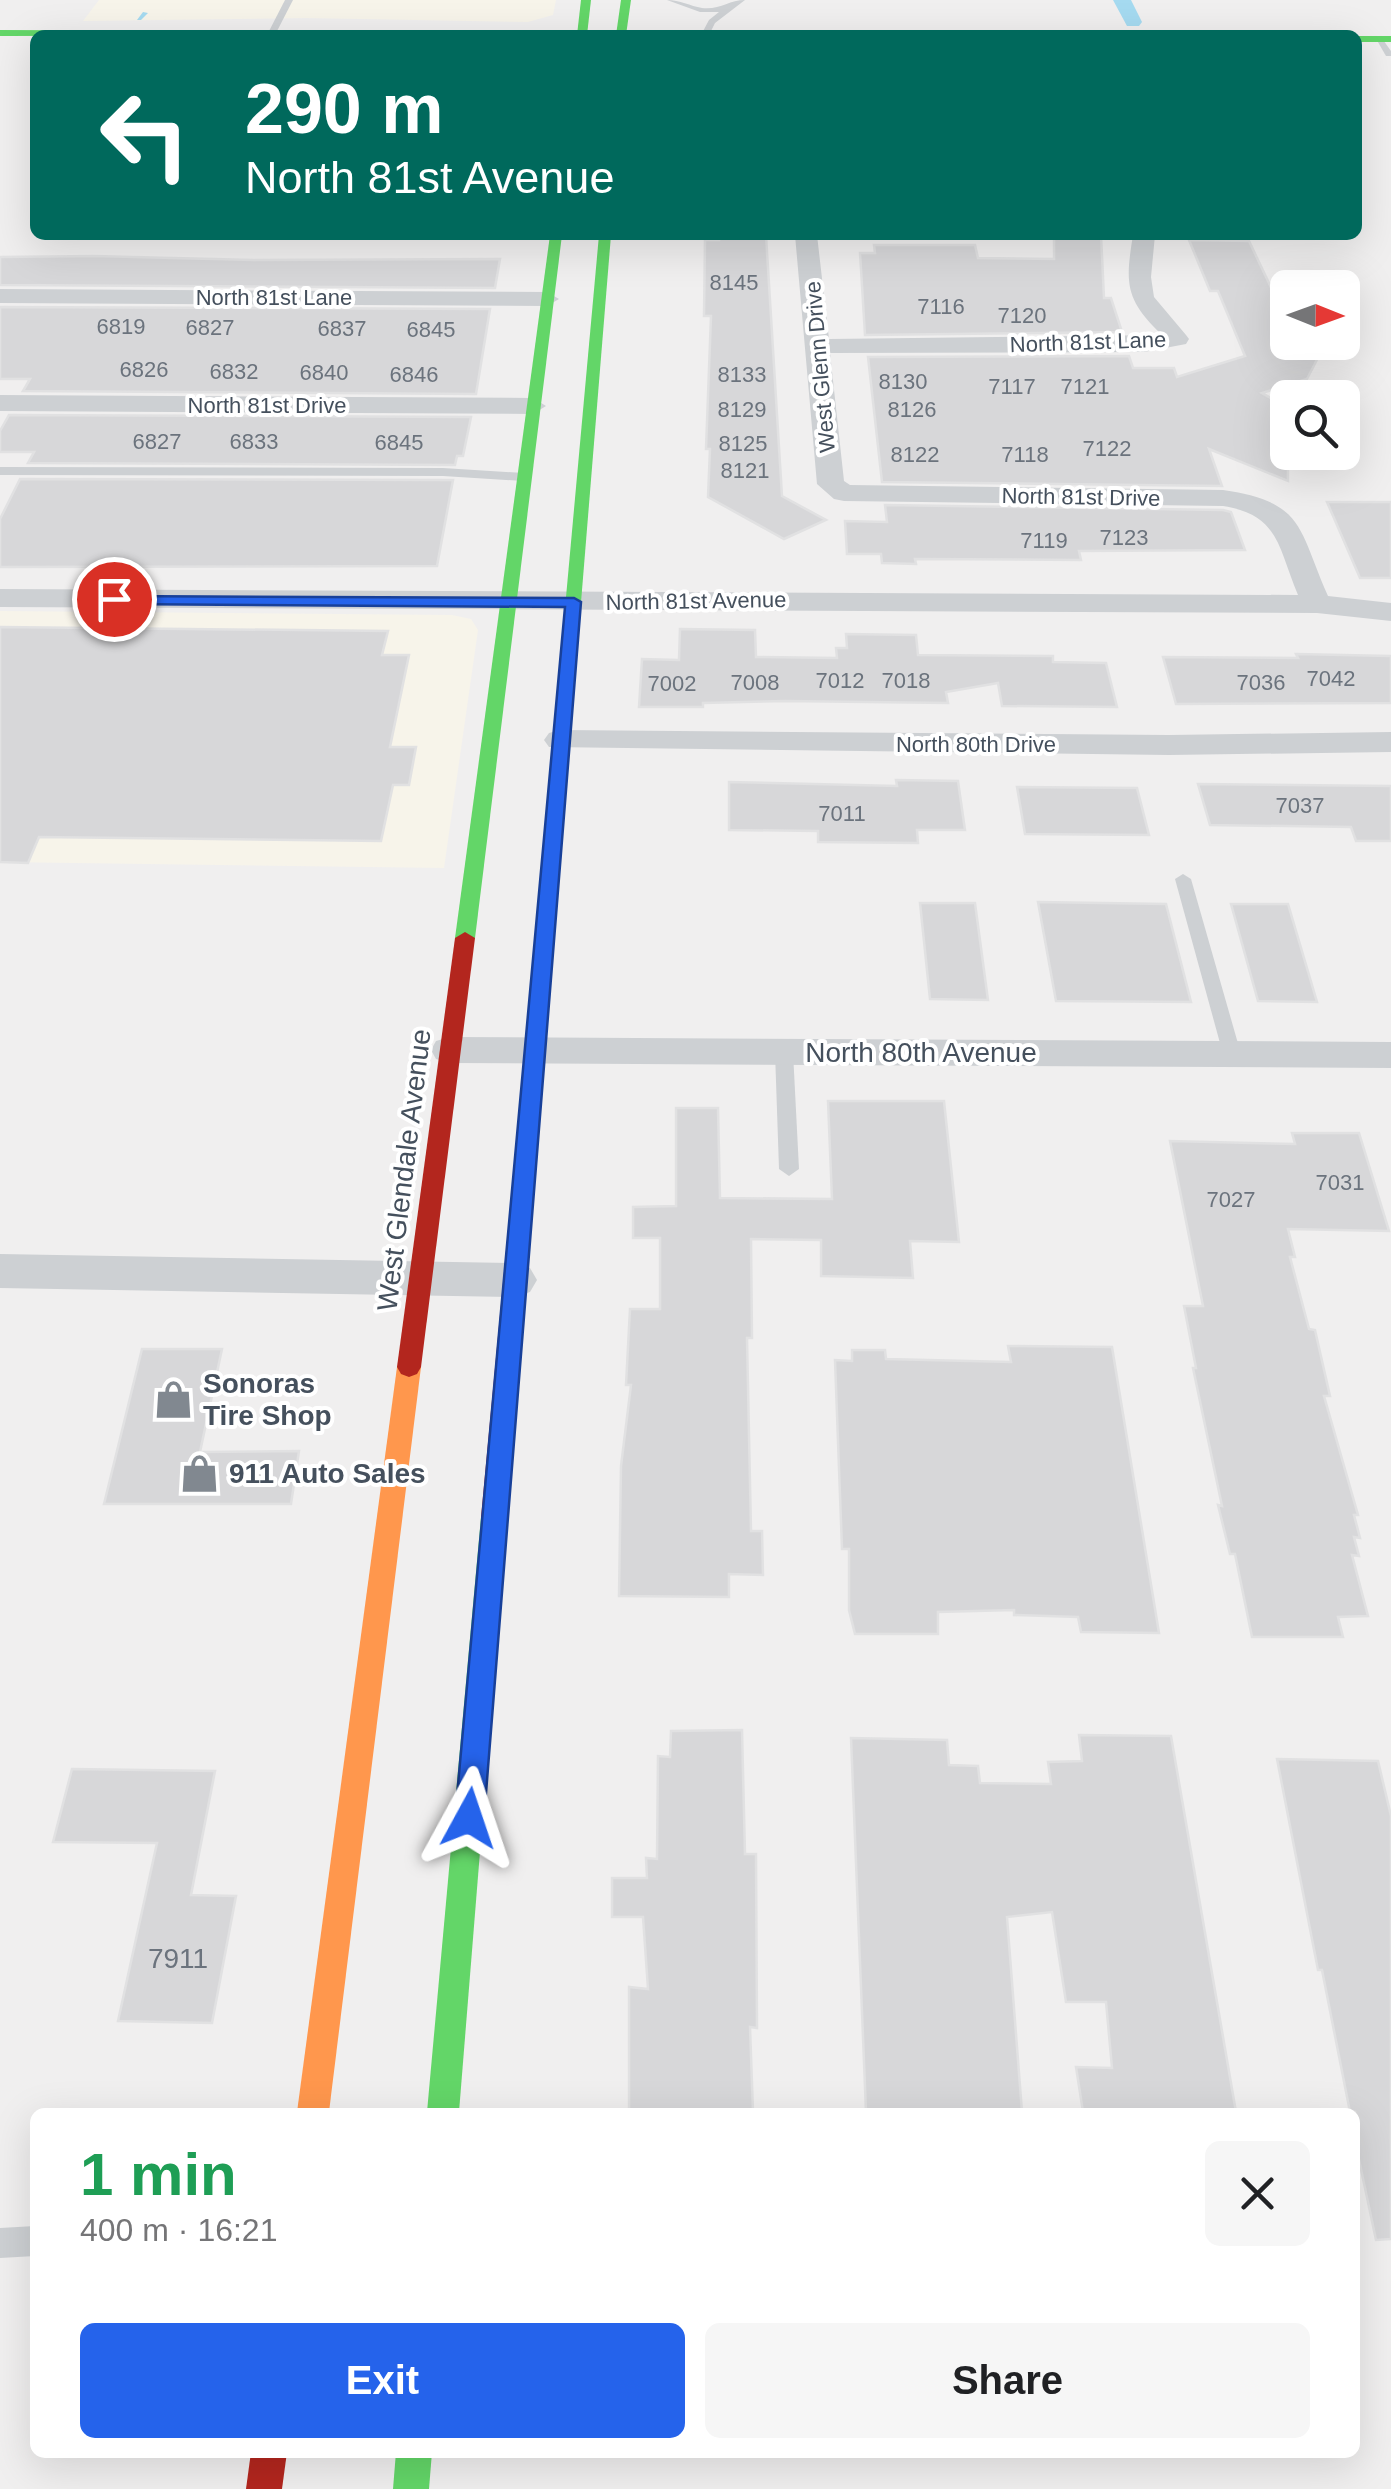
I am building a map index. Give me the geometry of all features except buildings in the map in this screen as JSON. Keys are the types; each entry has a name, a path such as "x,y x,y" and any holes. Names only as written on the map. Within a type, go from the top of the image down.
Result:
{"main road":[{"path":"583,30 586,0"},
{"path":"622,30 626,0"},
{"path":"0,33 30,33"},
{"name":"West Glendale Avenue","path":"314,2108 555,240"},
{"path":"443,2108 574,602 600,240"},
{"path":"264,2489 268,2458"},
{"path":"410,2489 413,2458"}],"street":[{"name":"West Glenn Drive","path":"807,240 830,484 844,493"},
{"name":"North 81st Lane","path":"818,346 1144,345 1177,339 1170,326 1152,313 1140,289 1144,240"},
{"name":"North 81st Lane","path":"0,296 548,298"},
{"name":"North 81st Drive","path":"0,403 534,406"},
{"name":"North 81st Drive","path":"844,493 1223,498 1257,503 1280,518 1317,604"},
{"name":"North 81st Avenue","path":"0,598 508,602 838,599 1317,604 1391,612"},
{"name":"North 80th Drive","path":"560,740 1072,745 1391,742"},
{"name":"North 80th Avenue","path":"450,1050 1391,1054"},
{"path":"0,1271 515,1280"}],"lane":[{"path":"273,30 289,0"},
{"path":"671,0 700,10 728,10"},
{"path":"708,30 712,22 742,0"},
{"path":"0,471 424,472 524,476"},
{"path":"1183,879 1232,1054"},
{"path":"784,1052 789,1168"},
{"path":"0,2243 30,2241"}],"shaded area":[{"path":"99,0 556,0 553,15 528,22 306,18 83,21"},
{"path":"0,611 452,615 471,619 478,630 444,868 0,862"}],"waterway":[{"path":"1122,0 1133,22"},
{"path":"139,19 145,13"}],"traffic: fast":[{"path":"583,30 586,0"},
{"path":"622,30 626,0"},
{"path":"0,33 30,33"},
{"path":"1362,39 1391,39"},
{"path":"465,938 555,240"},
{"path":"532,1080 605,240"},
{"path":"443,2108 494,1517"},
{"path":"411,2489 414,2458"}],"traffic: slow":[{"path":"314,2108 409,1367"}],"traffic: jam":[{"path":"409,1367 465,938"},
{"path":"494,1517 532,1080"},
{"path":"264,2489 268,2458"}],"place":[{"name":"Sonoras Tire Shop","path":"173,1399"},
{"name":"911 Auto Sales","path":"199,1473"}],"route":[{"path":"114,599 574,602 469,1818"}]}
